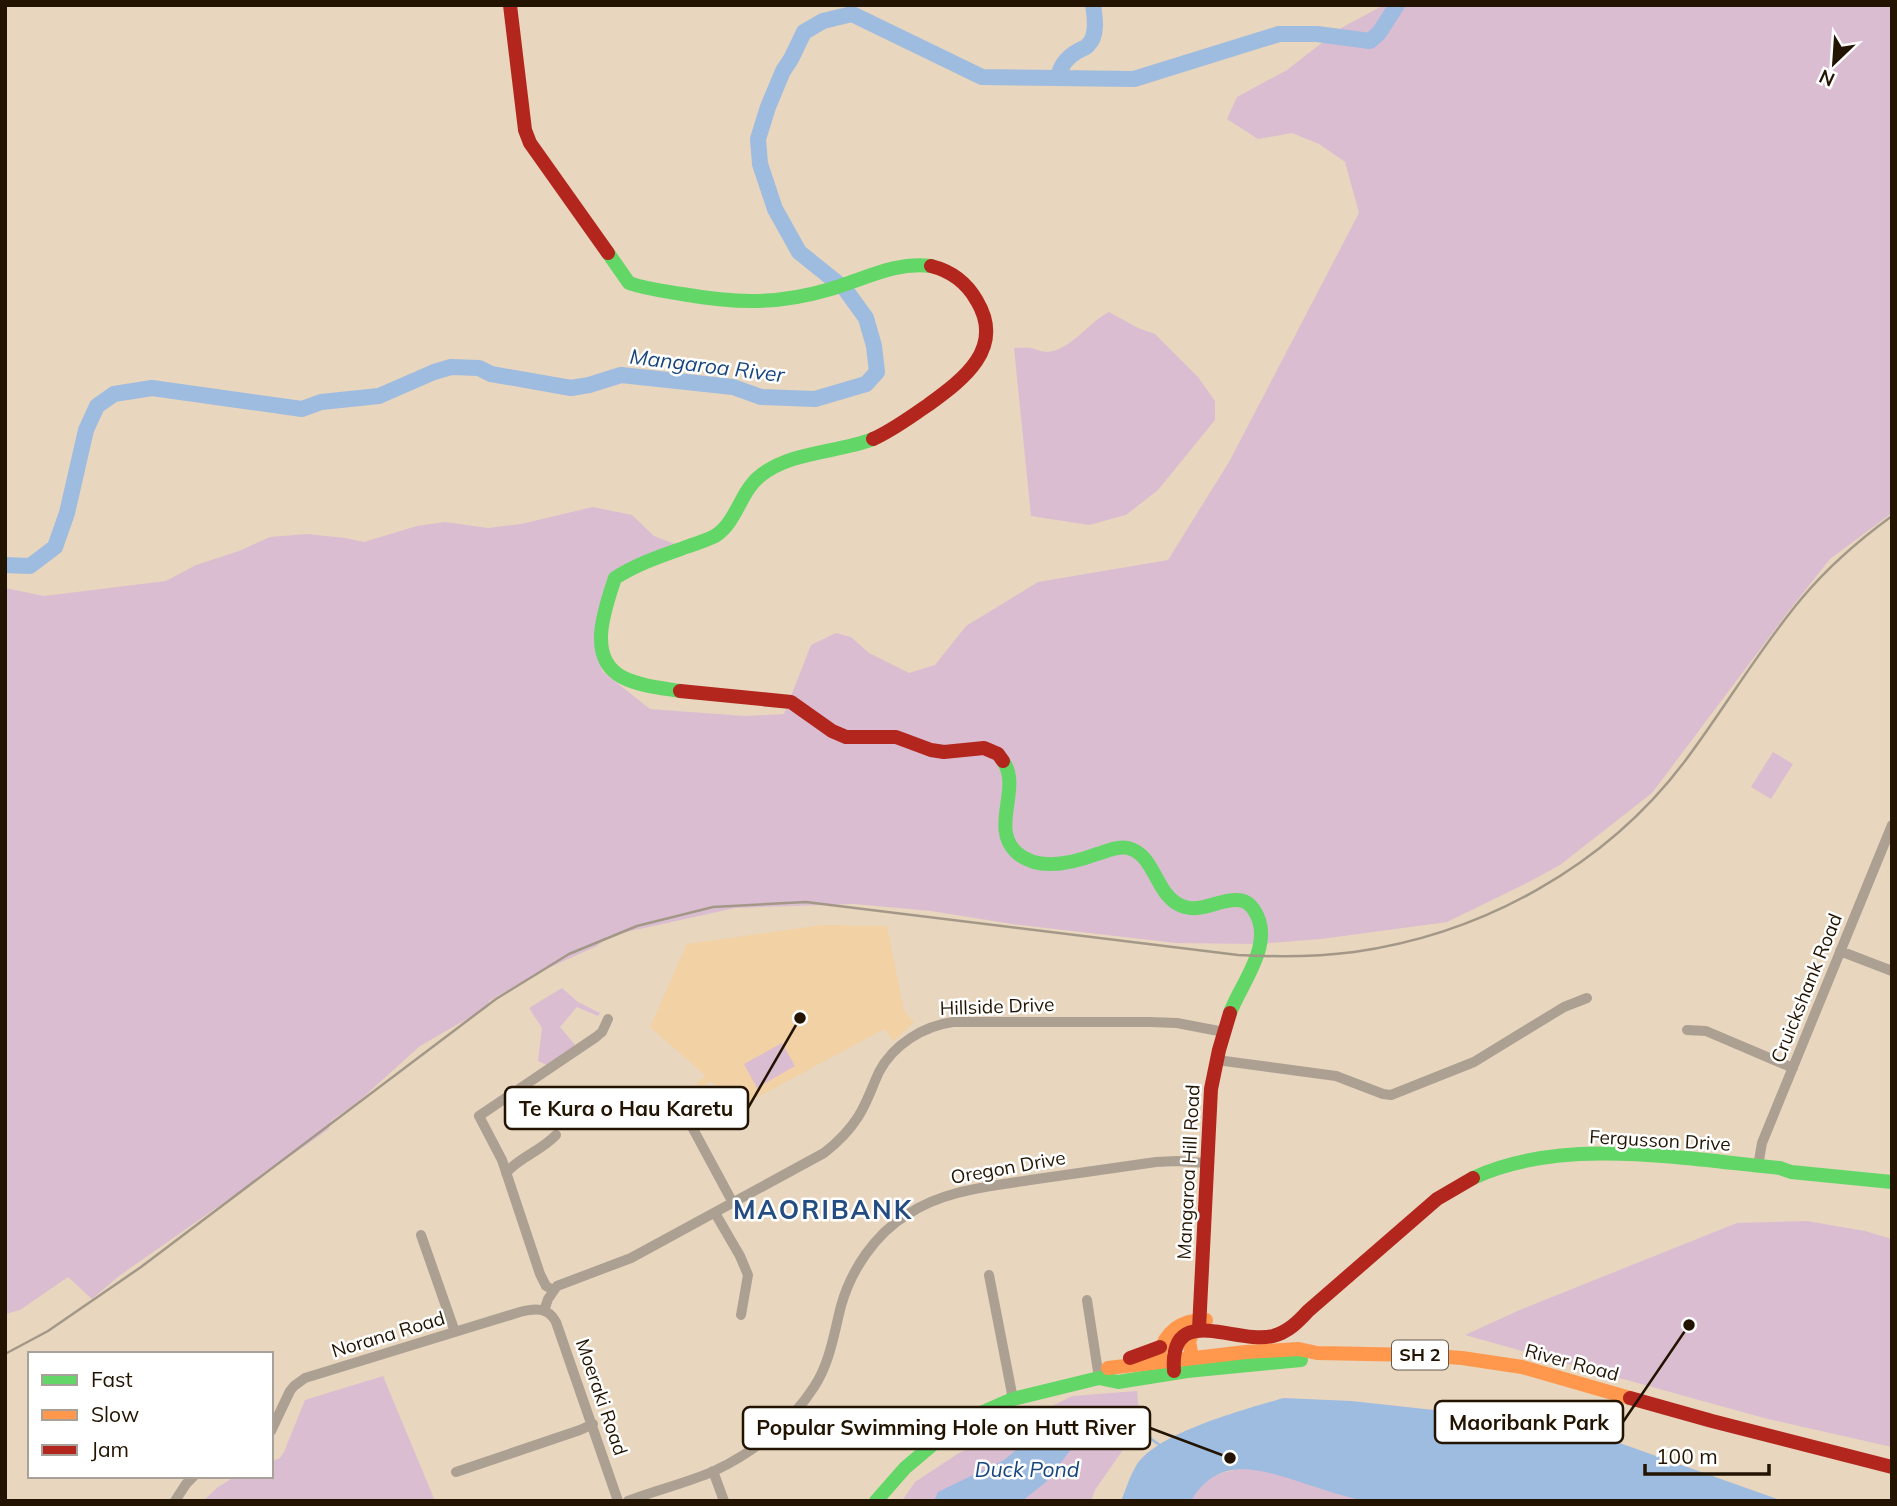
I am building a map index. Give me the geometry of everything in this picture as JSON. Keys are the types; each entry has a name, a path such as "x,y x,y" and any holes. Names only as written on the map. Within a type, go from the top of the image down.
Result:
{"main road":[{"name":"Mangaroa Hill Road","path":"510,5 525,130 530,143 629,283 654,290 738,302 797,297 897,268 917,265 934,266 956,276 975,295 984,313 986,340 977,362 966,376 884,434 861,444 789,462 761,475 752,483 731,522 723,530 713,537 619,575 612,584 601,632 601,647 605,660 622,677 656,687 790,702 838,734 851,738 887,736 911,741 933,751 946,752 986,748 997,753 1005,762 1008,781 1005,836 1011,847 1026,859 1038,863 1062,864 1120,847 1131,848 1141,853 1166,896 1175,903 1193,909 1232,899 1247,903 1255,910 1260,919 1259,945 1254,964 1234,1001 1211,1089 1198,1326 1189,1341 1192,1358"},
{"name":"Fergusson Drive","path":"1198,1326 1244,1336 1270,1337 1293,1327 1441,1196 1471,1179 1505,1166 1570,1155 1617,1154 1758,1166 1892,1182"},
{"path":"1104,1373 1124,1359 1165,1364 1186,1332 1198,1326"},
{"name":"River Road","path":"1165,1364 1192,1358 1285,1349 1317,1353 1418,1354 1462,1358 1522,1367 1712,1421 1892,1467"},
{"name":"River Road","path":"1165,1364 1302,1359 1317,1353"},
{"name":"SH 2","path":"876,1501 905,1468 965,1420 1013,1399 1104,1373 1118,1382 1165,1364"}],"street":[{"name":"Cruickshank Road","path":"1758,1166 1762,1143 1892,825"},
{"path":"1840,951 1892,971"},
{"path":"1217,1060 1336,1076 1375,1091 1391,1094 1467,1066 1564,1007 1587,998"},
{"path":"544,1311 553,1290 546,1286 540,1274 502,1160 479,1116 596,1037 602,1032 608,1019"},
{"name":"Hillside Drive","path":"553,1290 563,1283 631,1258 813,1160 832,1147 859,1115 888,1059 915,1034 931,1026 953,1022 1150,1022 1177,1023 1224,1032"},
{"path":"1687,1030 1706,1031 1793,1068"},
{"path":"669,1116 692,1127 733,1203"},
{"path":"506,1173 556,1135"},
{"name":"Oregon Drive","path":"628,1501 713,1471 762,1442 789,1417 816,1385 827,1359 846,1290 861,1261 888,1228 907,1214 960,1191 1156,1162 1207,1163"},
{"path":"715,1213 748,1275 741,1315"},
{"path":"421,1235 455,1332"},
{"path":"989,1275 1013,1399"},
{"path":"1087,1300 1104,1373"},
{"name":"Norana Road","path":"273,1427 290,1391 305,1378 530,1309 544,1311"},
{"name":"Moeraki Road","path":"544,1311 553,1316 556,1322 618,1501"},
{"path":"456,1472 593,1424"},
{"path":"713,1471 724,1501"},
{"path":"176,1501 192,1478"}],"shaded area":[{"path":"1384,5 1892,5 1892,513 1830,559 1652,793 1560,865 1447,922 1321,939 1258,944 1176,943 1012,924 931,911 854,904 735,908 608,936 597,946 544,970 489,1001 488,1007 420,1046 359,1101 331,1121 329,1129 119,1276 92,1299 68,1277 20,1310 5,1314 5,588 44,596 166,581 196,565 239,551 270,537 307,534 364,542 417,526 445,522 488,528 521,524 593,507 632,515 654,536 680,546 618,577 597,626 602,671 650,709 745,716 784,714 811,645 836,633 851,637 869,653 909,673 935,665 966,626 1038,582 1168,560 1229,462 1359,213 1345,162 1319,144 1292,133 1258,139 1227,119 1237,97 1287,70 1341,28"},
{"path":"1109,312 1155,334 1198,377 1215,401 1215,420 1158,490 1126,515 1089,525 1031,516 1014,348 1047,352 1064,347"},
{"path":"1773,752 1793,764 1771,799 1751,787"},
{"path":"822,925 887,926 904,1011 914,1022 894,1041 884,1029 741,1106 710,1081 684,1110 678,1105 705,1075 650,1027 687,944"},
{"path":"562,988 578,1002 600,1013 598,1016 577,1007 560,1027 576,1046 547,1065 538,1061 542,1028 529,1008"},
{"path":"782,1043 795,1066 757,1088 744,1064"},
{"path":"1807,1221 1865,1231 1892,1239 1892,1447 1764,1418 1465,1335 1522,1309 1737,1223"},
{"path":"383,1376 435,1501 203,1501 233,1478 273,1478 273,1461 284,1452 305,1400"},
{"path":"1137,1391 1140,1425 1095,1490 1091,1501 902,1501 915,1482 959,1453 1072,1396"},
{"path":"1241,1469 1262,1469 1378,1501 1191,1501 1211,1478"}],"water":[{"path":"1283,1398 1510,1414 1583,1430 1783,1501 1363,1501 1274,1474 1243,1469 1215,1476 1202,1486 1191,1501 1121,1501 1136,1466 1162,1443 1203,1424"},
{"name":"Duck Pond","path":"1050,1434 1068,1435 1072,1448 1046,1482 1022,1501 934,1501 938,1492 1004,1460 1028,1440"}],"waterway":[{"path":"1058,78 1067,59 1086,47 1093,37 1093,5"},
{"name":"Mangaroa River","path":"5,565 30,566 55,547 67,513 86,430 97,406 114,394 152,388 302,409 321,402 379,396 451,367 479,368 491,374 571,388 621,375 733,387 761,397 815,399 866,384 877,372 874,346 866,318 845,289 799,252 775,209 760,164 758,139 783,71 804,32 823,21 852,14 982,77 1134,79 1279,34 1317,34 1370,41 1379,33 1397,5"},
{"path":"1068,1435 1078,1432 1103,1415 1137,1414 1148,1434 1160,1445"}],"railway":[{"path":"5,1354 48,1331 141,1267 496,999 569,954 637,926 713,907 806,902 1238,955 1296,956 1354,952 1402,943 1495,911 1580,863 1618,833 1653,799 1685,761 1802,598 1844,554 1892,516"}],"traffic: fast":[{"path":"608,253 629,283 662,291 737,301 808,295 891,269 931,266"},
{"path":"680,691 622,677 611,669 604,658 601,645 603,617 615,578 661,556 715,536 728,523 753,483 772,468 800,457 873,439"},
{"path":"1003,761 1009,783 1006,831 1016,852 1025,858 1034,862 1055,864 1116,848 1128,848 1145,859 1161,887 1175,902 1185,907 1198,908 1237,900 1251,906 1260,923 1259,949 1230,1013"},
{"path":"1473,1178 1508,1165 1545,1157 1624,1154 1705,1160 1892,1182"},
{"path":"876,1501 905,1468 938,1440 965,1420 1013,1399 1099,1378 1118,1382 1187,1371 1301,1360"}],"traffic: slow":[{"path":"1159,1356 1165,1340 1175,1329 1189,1322 1206,1320"},
{"path":"1192,1358 1189,1341 1194,1330"},
{"path":"1108,1368 1246,1352 1299,1349 1317,1353 1418,1355 1522,1367 1630,1398"}],"traffic: jam":[{"path":"510,5 525,130 530,143 608,253"},
{"path":"873,439 908,419 955,384 977,361 983,348 986,333 984,318 977,301 958,279 931,266"},
{"path":"680,691 791,702 832,731 846,737 896,737 944,752 984,748 998,754 1003,761"},
{"path":"1199,1329 1211,1089 1230,1013"},
{"path":"1174,1371 1175,1350 1182,1337 1193,1332 1258,1337 1273,1336 1288,1329 1437,1199 1473,1178"},
{"path":"1130,1358 1160,1347"},
{"path":"1630,1398 1892,1467"}],"place":[{"name":"Te Kura o Hau Karetu","path":"800,1018"},
{"name":"Maoribank Park","path":"1689,1325"},
{"name":"Popular Swimming Hole on Hutt River","path":"1230,1458"}],"district":[{"name":"MAORIBANK","path":"823,1210"}]}
